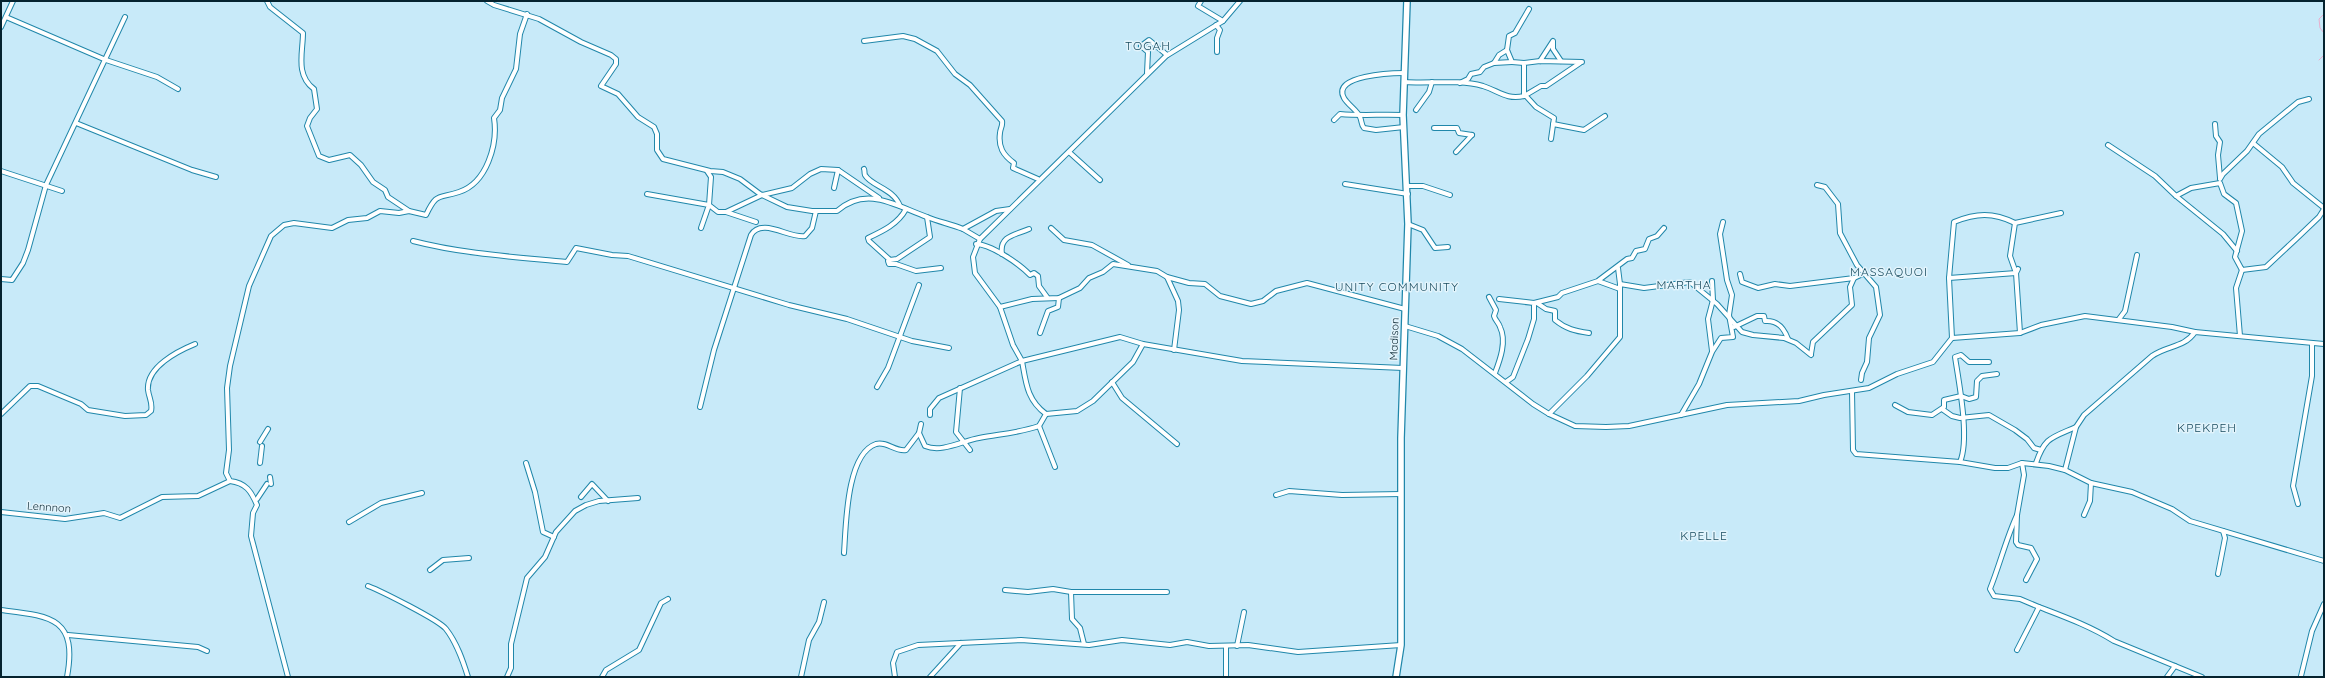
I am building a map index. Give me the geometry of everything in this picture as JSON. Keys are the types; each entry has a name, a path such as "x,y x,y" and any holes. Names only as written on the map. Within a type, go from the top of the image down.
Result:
{"street":[{"path":"1,27 13,1"},
{"path":"267,1 270,7 303,33 300,46 303,75 306,84 314,89 317,109 310,118 307,126 319,156 329,160 350,155 362,165 373,182 385,190 388,197 409,211 426,215 433,201 445,194 460,192 478,178 489,164 496,131 494,118 500,110 502,98 516,69 520,34 527,14"},
{"path":"487,1 494,5 527,14 611,55 616,59 616,64 601,86 618,94 638,117 654,127 657,134 657,150 660,156 707,171 723,172 740,180 762,195 787,207 816,211 837,211 847,202 858,199 882,198"},
{"path":"1201,1 1198,6 1223,21"},
{"path":"1143,344 1133,362 1093,401 1077,411 1046,414 1029,396 1022,360 1013,345 1000,307 975,273 973,258 976,244 1038,180 1069,152 1078,140 1103,119 1147,73 1167,55 1223,21 1240,1"},
{"name":"Madison","path":"1396,677 1401,645 1403,368 1408,224 1408,186 1403,114 1406,1"},
{"path":"1512,62 1507,50 1509,36 1515,33 1529,9"},
{"path":"6,17 106,60 157,77 178,89"},
{"path":"1,278 12,280 23,263 46,185 125,17"},
{"path":"1216,25 1220,30 1217,38 1217,52"},
{"path":"864,41 903,36 915,39 937,51 955,74 970,86 1002,121 1000,133 1001,152 1014,163 1014,168 1038,180"},
{"path":"1147,73 1148,52 1141,46 1149,40 1167,55"},
{"path":"1540,61 1552,41 1553,49 1561,61"},
{"path":"1494,63 1499,55 1507,50"},
{"path":"1405,82 1460,83 1482,86 1512,98 1525,95 1541,86 1546,86 1582,62 1540,61 1524,63 1494,63 1484,67 1480,72 1471,74 1468,79 1460,83"},
{"path":"1524,63 1525,95 1536,107 1554,118 1550,139"},
{"path":"1404,72 1370,75 1347,84 1344,89 1344,98 1360,116 1362,126 1365,129 1404,127"},
{"path":"1416,110 1429,92 1432,82"},
{"path":"2220,181 2223,174 2253,143 2259,134 2298,102 2309,99"},
{"path":"1334,120 1340,114 1360,116 1403,114"},
{"path":"1554,124 1584,130 1605,116"},
{"path":"76,123 192,170 216,177"},
{"path":"2215,124 2216,136 2220,142 2218,155 2220,181 2224,194 2236,203 2242,231 2235,256 2242,270 2236,288 2240,336"},
{"path":"1434,128 1452,127 1457,128 1459,133 1472,135 1456,152"},
{"path":"2242,270 2266,267 2302,234 2324,208 2292,183 2282,167 2253,143"},
{"path":"2108,145 2155,176 2176,196 2223,234 2237,251"},
{"path":"1069,152 1100,180"},
{"path":"726,212 762,195 792,188 810,174 821,169 838,170 882,198 906,209 963,229 980,239"},
{"path":"864,169 865,175 875,184 882,186 897,200 900,206"},
{"path":"834,188 838,170"},
{"path":"1,171 62,191"},
{"path":"701,228 709,205 711,178 707,171"},
{"path":"2176,196 2191,188 2220,181"},
{"path":"1345,184 1408,194"},
{"path":"1817,185 1825,187 1838,204 1840,233 1857,265 1876,287 1880,315 1869,338 1867,362 1862,373 1861,380"},
{"path":"1408,186 1422,186 1450,195"},
{"path":"647,194 709,205 718,212 726,212 756,222"},
{"path":"890,260 869,241 868,238 880,234 895,223 906,209"},
{"path":"963,229 996,211 1010,209"},
{"path":"288,677 251,536 253,513 258,505 248,487 240,482 230,481 226,473 229,450 227,388 230,366 249,286 271,236 284,225 294,223 332,228 348,220 367,218 380,211 399,213 409,211"},
{"path":"700,408 733,289 753,232 757,230 776,229 805,236 812,228 816,211"},
{"path":"1405,326 1438,336 1462,350 1495,373 1533,404 1575,426 1629,426 1727,405 1799,401 1824,394 1869,388 1897,374 1933,362 1952,338 1949,278 1954,222 1974,214 2005,218 2015,223 2061,213"},
{"path":"890,260 897,259 930,237 927,217"},
{"path":"1723,222 1720,234 1727,280 1732,295 1730,318"},
{"path":"2015,223 2010,256 2017,271 2020,332"},
{"path":"1408,224 1423,230 1435,248 1448,247"},
{"path":"1051,228 1064,240 1092,245 1132,267"},
{"path":"1499,299 1535,302 1558,297 1562,293 1598,281 1618,268 1626,260 1632,258 1636,251 1645,249 1649,239 1657,236 1664,228"},
{"path":"1002,254 1001,245 1005,239 1028,229"},
{"path":"413,241 512,258 538,258 567,262 576,248 612,255 628,256 733,289 846,319 925,344 949,348"},
{"path":"976,244 984,244 1014,261 1030,275 1034,273 1038,276 1039,286 1048,297"},
{"path":"2119,319 2124,311 2137,255"},
{"path":"890,260 888,261 889,264 896,264 916,271 941,268"},
{"path":"1000,307 1048,297 1059,298 1080,288 1089,278 1103,272 1113,264 1157,271 1168,277 1189,283 1205,284 1220,296 1250,304 1263,301 1276,291 1307,283 1405,309"},
{"path":"1550,414 1587,376 1620,337 1620,287 1618,268"},
{"path":"1949,278 2017,271"},
{"path":"1740,274 1742,282 1758,288 1775,284 1790,286 1854,278 1865,273"},
{"path":"1168,277 1178,301 1179,310 1174,350"},
{"path":"1734,327 1742,332 1753,335 1788,340 1811,355 1813,342 1852,305 1850,288 1854,278"},
{"path":"1598,281 1620,287 1644,288 1690,282 1713,300 1730,318 1734,327 1733,338 1722,338 1712,352 1699,384 1681,415"},
{"path":"1712,281 1713,300 1708,319 1712,352"},
{"path":"877,387 888,368 919,285"},
{"path":"1489,297 1496,310 1494,316 1500,326 1503,336 1500,359 1495,373"},
{"path":"1040,333 1048,311 1058,307 1059,298"},
{"path":"1535,302 1546,309 1555,311 1556,320 1563,326 1570,330 1589,333"},
{"path":"1506,382 1513,377 1528,338 1534,319 1535,302"},
{"path":"1734,327 1757,316 1764,316 1765,320 1772,320 1784,328 1788,340"},
{"path":"1952,338 2020,332 2041,325 2086,316 2119,319 2195,332 2278,341 2324,344"},
{"path":"2065,470 2076,428 2084,415 2097,406 2120,383 2130,377 2136,368 2162,349 2188,342 2195,332"},
{"path":"930,415 930,408 939,398 1022,360 1120,337 1143,344 1242,361 1403,368"},
{"path":"2298,504 2293,486 2312,376 2312,343"},
{"path":"1,414 30,386 38,386 81,404 88,410 125,416 146,415 151,411 152,405 148,390 149,378 175,353 195,344"},
{"path":"1960,462 1965,441 1961,396 1955,357 1961,355 1969,362 1989,362"},
{"path":"1895,405 1908,412 1927,416 1932,415 1944,407 1944,400 1961,396 1970,399 1976,397 1977,380 1982,376 1997,374"},
{"path":"1112,382 1122,398 1176,444"},
{"path":"960,388 956,432 962,442 970,450"},
{"path":"1852,391 1853,450 1856,454 1960,462 2002,469 2022,463 2036,463 2065,470 2091,483 2132,492 2190,520 2324,561"},
{"path":"1942,409 1952,416 1962,418 1989,415 2015,430 2027,439 2034,448 2040,450"},
{"path":"919,433 925,446 929,448 951,446 978,438 1017,433 1039,426 1046,414"},
{"path":"844,553 848,504 854,475 864,453 876,444 886,444 897,450 906,450 919,433 921,424"},
{"path":"1039,426 1055,467"},
{"path":"2036,463 2040,450 2048,439 2076,428"},
{"path":"260,463 261,444 268,429"},
{"path":"2022,463 2024,475 2017,515 2016,542 2032,548 2038,559 2026,580"},
{"path":"526,464 535,492 543,532 554,537"},
{"path":"257,499 269,484 270,477"},
{"name":"Lennnon","path":"1,512 65,519 104,513 120,518 162,497 198,496 230,481"},
{"path":"2084,515 2090,501 2091,483"},
{"path":"581,497 592,484 608,501"},
{"path":"1276,495 1289,491 1342,495 1401,494"},
{"path":"349,522 381,503 422,493"},
{"path":"507,677 511,668 513,637 527,578 545,557 554,537 575,511 586,505 638,498"},
{"path":"2017,515 2007,536 1990,589 1994,596 2020,599 2078,621 2103,633 2114,641 2202,677"},
{"path":"2218,574 2225,538 2223,530"},
{"path":"430,570 443,560 469,558"},
{"path":"368,586 388,594 446,628 461,656 468,677"},
{"path":"1005,590 1028,592 1053,589 1071,592 1167,592"},
{"path":"1071,592 1072,619 1080,628 1084,644"},
{"path":"602,677 606,670 639,650 661,603 668,599"},
{"path":"800,677 809,640 819,622 824,602"},
{"path":"2301,676 2312,631 2324,604"},
{"path":"2018,650 2039,607"},
{"path":"1,610 49,618 61,626 68,635 70,662 67,677"},
{"path":"1238,646 1244,612"},
{"path":"68,635 198,647 207,651"},
{"path":"895,677 893,663 897,652 918,645 1021,640 1084,644 1122,640 1170,646 1187,642 1209,646 1238,646 1298,652 1401,645"},
{"path":"930,677 961,643"},
{"path":"1226,646 1226,677"},
{"path":"2167,677 2175,666"}],"waterway":[{"path":"2324,14 2319,19 2320,28 2324,33"},
{"path":"2319,60 2324,55"}],"district":[{"name":"TOGAH","path":"1148,45"},
{"name":"MASSAQUOI","path":"1889,271"},
{"name":"MARTHA","path":"1684,284"},
{"name":"UNITY COMMUNITY","path":"1397,286"},
{"name":"KPEKPEH","path":"2207,427"},
{"name":"KPELLE","path":"1704,535"}]}
